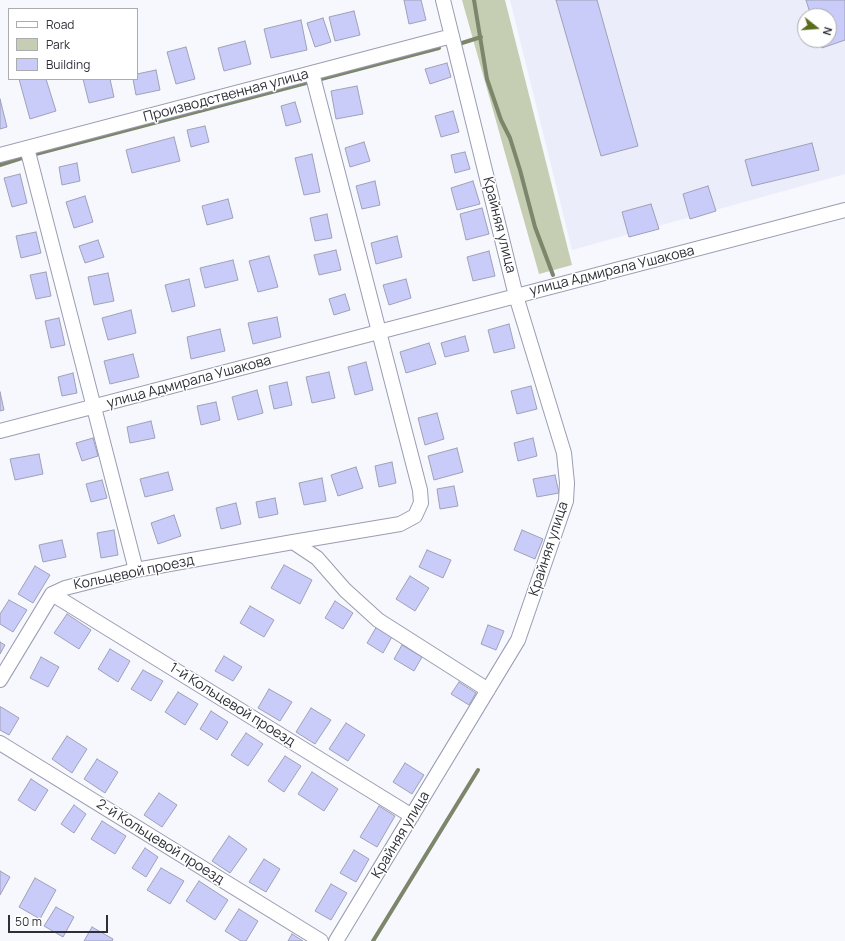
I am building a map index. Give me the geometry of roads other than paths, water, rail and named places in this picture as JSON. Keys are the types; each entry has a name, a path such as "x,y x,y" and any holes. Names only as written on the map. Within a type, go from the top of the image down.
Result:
{"street":[{"name":"Крайняя улица","path":"336,941 518,640 566,501 567,483 564,452 516,296 443,0"},
{"name":"Производственная улица","path":"0,155 452,36"},
{"path":"312,74 378,332"},
{"path":"27,148 136,570"},
{"name":"улица Адмирала Ушакова","path":"0,431 94,408 845,210"},
{"name":"Кольцевой проезд","path":"52,594 65,588 136,570 400,524 415,516 421,503 420,490 378,332"},
{"path":"293,542 317,558 345,590 378,620 488,690"},
{"path":"0,680 52,594"},
{"name":"1-й Кольцевой проезд","path":"52,594 412,816"},
{"name":"2-й Кольцевой проезд","path":"0,743 321,941"}],"waterway":[{"path":"474,0 487,79 501,120 510,138 535,227 553,275"},
{"path":"462,43 481,37"},
{"path":"321,79 439,48"},
{"path":"32,155 306,83"},
{"path":"0,165 25,157"},
{"path":"373,941 478,770"}]}
